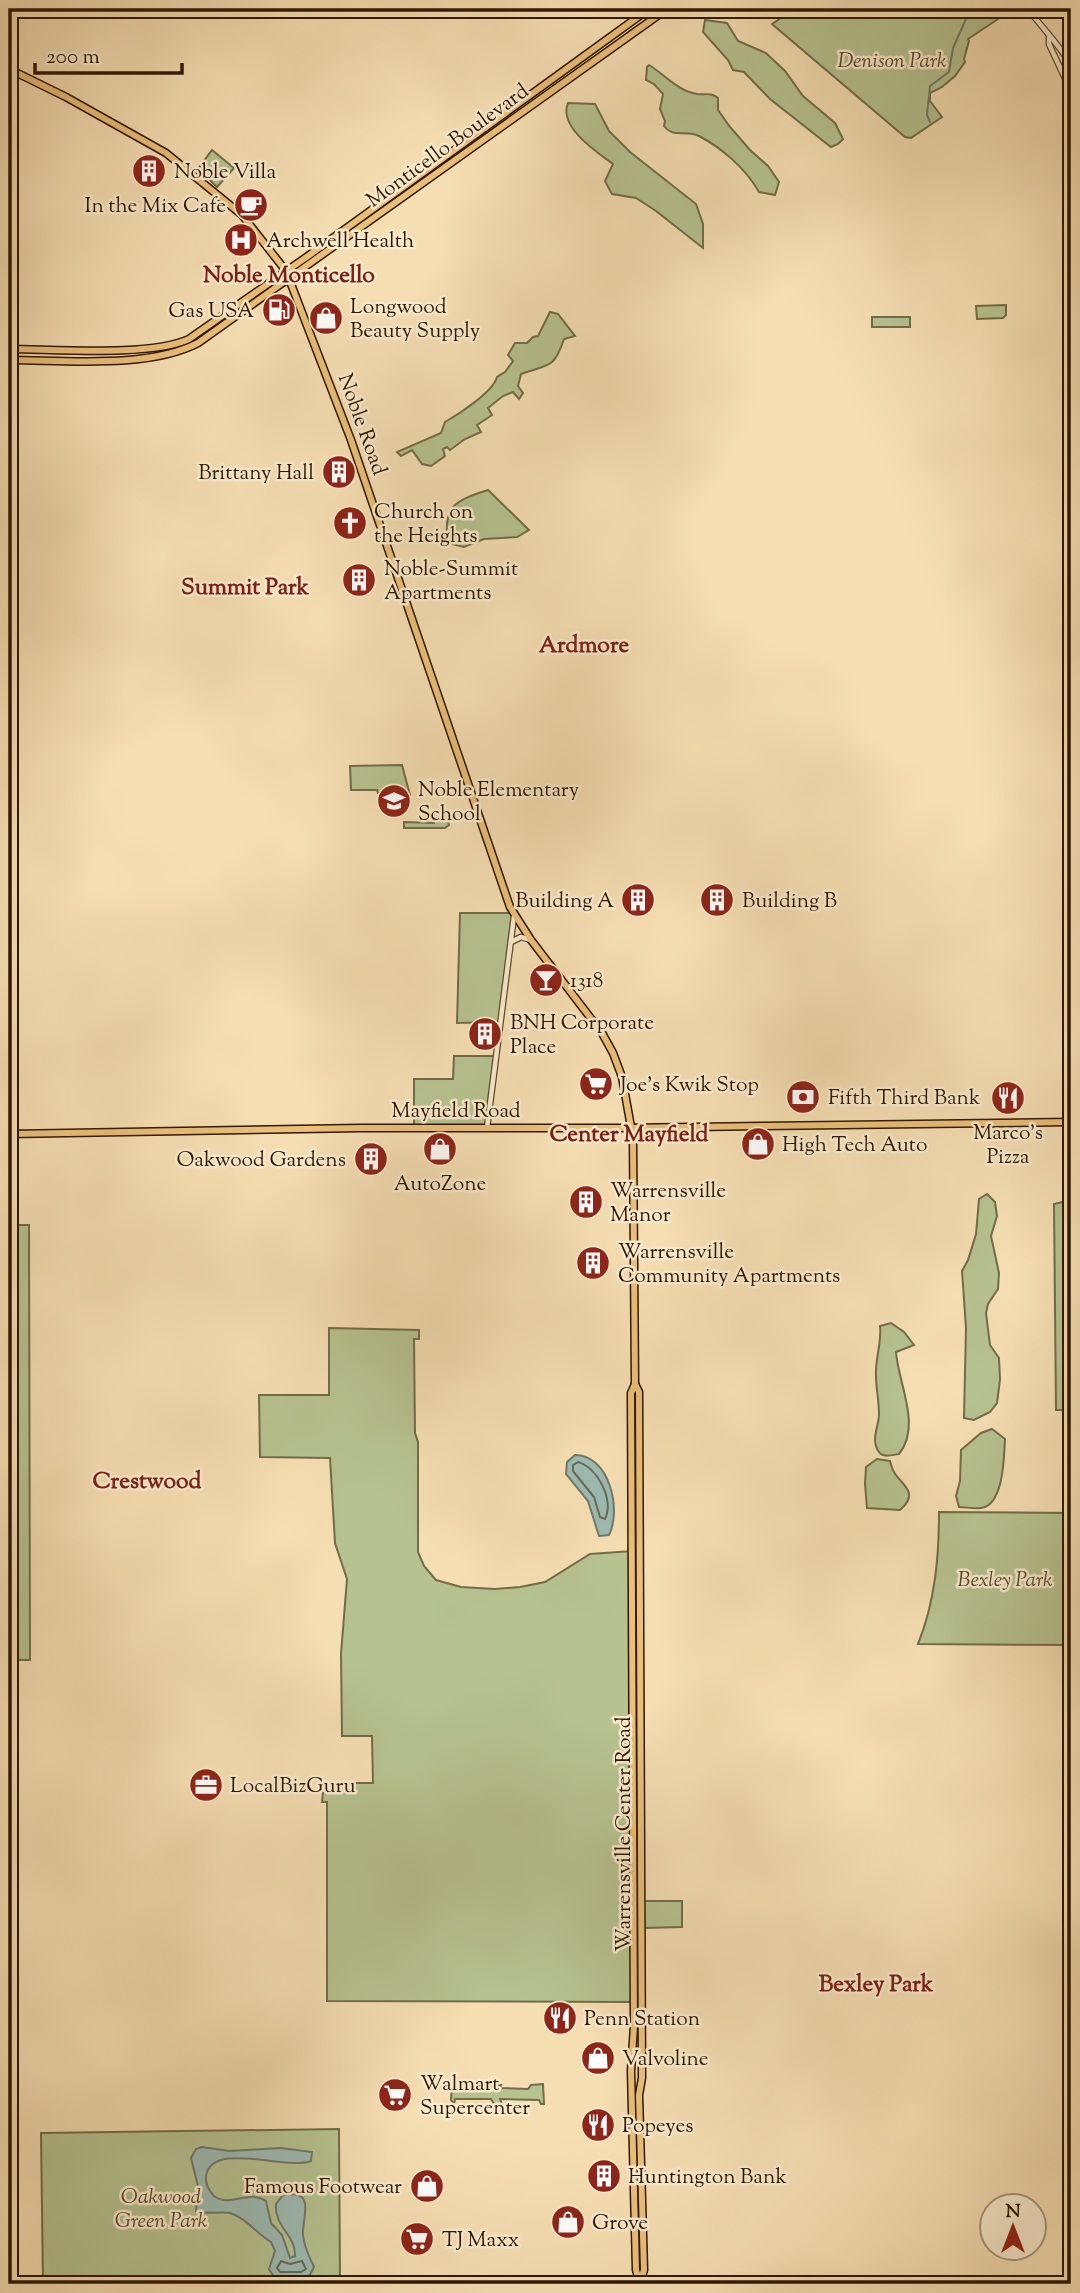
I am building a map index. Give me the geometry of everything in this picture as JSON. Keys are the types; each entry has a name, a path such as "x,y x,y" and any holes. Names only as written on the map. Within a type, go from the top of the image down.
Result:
{"main road":[{"name":"Monticello Boulevard","path":"9,349 133,349 176,344 195,336 649,9"},
{"name":"Monticello Boulevard","path":"9,360 143,360 169,355 201,341 667,9"},
{"name":"Noble Road","path":"9,69 77,103 166,153 237,210 286,271 352,442 514,916"},
{"name":"Warrensville Center Road","path":"514,916 608,1042 622,1077 631,1128 634,1167 635,1384 631,1393 634,2026 631,2071 636,2270 640,2284"},
{"name":"Mayfield Road","path":"9,1134 1071,1122"}],"street":[{"path":"1028,9 1049,37 1055,40 1071,65"},
{"path":"1049,37 1049,44 1071,90"},
{"path":"308,256 313,263"},
{"path":"259,291 264,298"},
{"name":"Noble Road","path":"486,1128 514,916"},
{"path":"511,943 521,937 531,940"}],"green space":[{"path":"38,9 99,9 99,12 38,13"},
{"path":"160,9 192,9 193,16 160,16"},
{"name":"Denison Park","path":"794,9 1013,9 968,39 965,62 955,76 930,93 930,101 942,117 911,138 905,137 772,24"},
{"path":"705,20 727,23 738,41 766,53 785,71 803,96 835,123 843,139 831,147 770,99 744,72 733,70 728,60 703,32"},
{"path":"649,65 690,92 710,94 718,98 718,110 730,127 768,166 779,182 775,195 759,192 740,167 708,141 694,134 672,132 664,126 665,121 660,109 663,94 646,80"},
{"path":"568,103 595,104 609,131 630,152 696,204 703,224 703,248 636,198 612,194 605,181 613,164 589,146 574,130 566,112"},
{"path":"212,150 234,168 217,187 198,169"},
{"path":"1006,305 1006,315 1003,318 977,319 976,306"},
{"path":"550,312 558,314 575,336 564,339 557,356 549,364 521,374 518,386 523,393 519,399 513,392 503,396 488,408 492,415 477,425 481,432 450,450 447,447 443,449 445,456 431,466 422,464 412,450 401,456 397,452 441,433 445,422 482,396 513,361 508,355 515,343 527,343 538,336"},
{"path":"872,317 910,317 910,327 872,327"},
{"path":"488,490 529,530 517,537 484,539 464,547 448,543 447,521 454,506 467,497"},
{"path":"402,765 410,795 378,793 377,790 351,790 350,766"},
{"path":"434,811 444,811 449,825 445,828 404,828 404,822 434,823"},
{"path":"460,913 512,913 500,1022 457,1023"},
{"path":"454,1056 495,1056 487,1128 414,1128 414,1079 453,1079"},
{"path":"987,1194 995,1202 997,1216 991,1236 999,1273 998,1289 988,1304 986,1313 990,1345 999,1358 1000,1380 997,1403 990,1412 974,1420 964,1418 966,1328 962,1271 976,1234 979,1199"},
{"path":"1071,1200 1071,1410 1056,1410 1054,1204"},
{"path":"9,1225 29,1225 30,1660 9,1660"},
{"path":"891,1323 904,1332 914,1345 896,1352 907,1404 909,1431 899,1454 888,1456 881,1454 875,1443 879,1414 876,1369 880,1326"},
{"path":"329,1328 419,1330 419,1339 414,1339 418,1552 424,1566 436,1580 461,1587 520,1587 545,1582 590,1554 632,1551 633,2002 327,2001 327,1802 322,1802 324,1783 373,1783 372,1736 342,1736 341,1654 347,1579 335,1543 330,1458 260,1457 259,1395 329,1395"},
{"path":"992,1429 1005,1439 998,1489 989,1505 981,1508 959,1507 956,1496 960,1481 961,1450 981,1433"},
{"path":"877,1459 890,1461 894,1472 909,1493 906,1504 900,1510 867,1508 866,1467"},
{"name":"Bexley Park","path":"939,1512 1071,1513 1071,1645 918,1644 935,1579"},
{"path":"644,1901 682,1901 682,1927 644,1928"},
{"path":"452,2084 455,2084 454,2088 490,2088 493,2085 501,2085 500,2088 528,2089 531,2085 543,2084 544,2104 539,2100 500,2099 502,2104 494,2104 491,2099 455,2099 454,2104 451,2100"},
{"name":"Oakwood Green Park","path":"339,2129 340,2284 43,2284 41,2133"}],"water":[{"path":"575,1455 587,1457 596,1464 610,1485 614,1512 609,1535 599,1536 588,1501 566,1474 567,1462"},
{"path":"202,2147 229,2151 281,2148 312,2152 311,2161 300,2163 236,2158 222,2160 211,2165 206,2176 210,2192 220,2199 253,2197 266,2201 271,2223 282,2235 290,2258 295,2256 294,2249 278,2219 276,2204 283,2195 300,2196 305,2206 304,2239 314,2267 310,2275 298,2280 274,2277 269,2269 275,2251 271,2242 235,2215 196,2211 198,2186 191,2158 196,2149"}],"waterway":[{"path":"930,122 927,115 930,86 949,72 953,48 966,19"}],"place":[{"name":"Noble Villa","path":"149,171"},
{"name":"In the Mix Cafe","path":"251,205"},
{"name":"Archwell Health","path":"241,240"},
{"name":"Gas USA","path":"279,310"},
{"name":"Longwood Beauty Supply","path":"326,318"},
{"name":"Brittany Hall","path":"339,472"},
{"name":"Church on the Heights","path":"350,523"},
{"name":"Noble-Summit Apartments","path":"359,580"},
{"name":"Noble Elementary School","path":"394,801"},
{"name":"Building A","path":"638,900"},
{"name":"Building B","path":"717,900"},
{"name":"1318","path":"546,980"},
{"name":"BNH Corporate Place","path":"485,1034"},
{"name":"Joe's Kwik Stop","path":"596,1084"},
{"name":"Fifth Third Bank","path":"803,1097"},
{"name":"Marco's Pizza","path":"1008,1098"},
{"name":"High Tech Auto","path":"758,1144"},
{"name":"AutoZone","path":"440,1149"},
{"name":"Oakwood Gardens","path":"371,1159"},
{"name":"Warrensville Manor","path":"586,1202"},
{"name":"Warrensville Community Apartments","path":"593,1263"},
{"name":"LocalBizGuru","path":"206,1785"},
{"name":"Penn Station","path":"560,2018"},
{"name":"Valvoline","path":"598,2058"},
{"name":"Walmart Supercenter","path":"395,2095"},
{"name":"Popeyes","path":"598,2125"},
{"name":"Huntington Bank","path":"604,2176"},
{"name":"Famous Footwear","path":"427,2186"},
{"name":"Grove","path":"568,2222"},
{"name":"TJ Maxx","path":"417,2239"}],"district":[{"name":"Noble Monticello","path":"289,274"},
{"name":"Summit Park","path":"245,586"},
{"name":"Ardmore","path":"584,644"},
{"name":"Center Mayfield","path":"629,1133"},
{"name":"Crestwood","path":"147,1480"},
{"name":"Bexley Park","path":"876,1983"}]}
